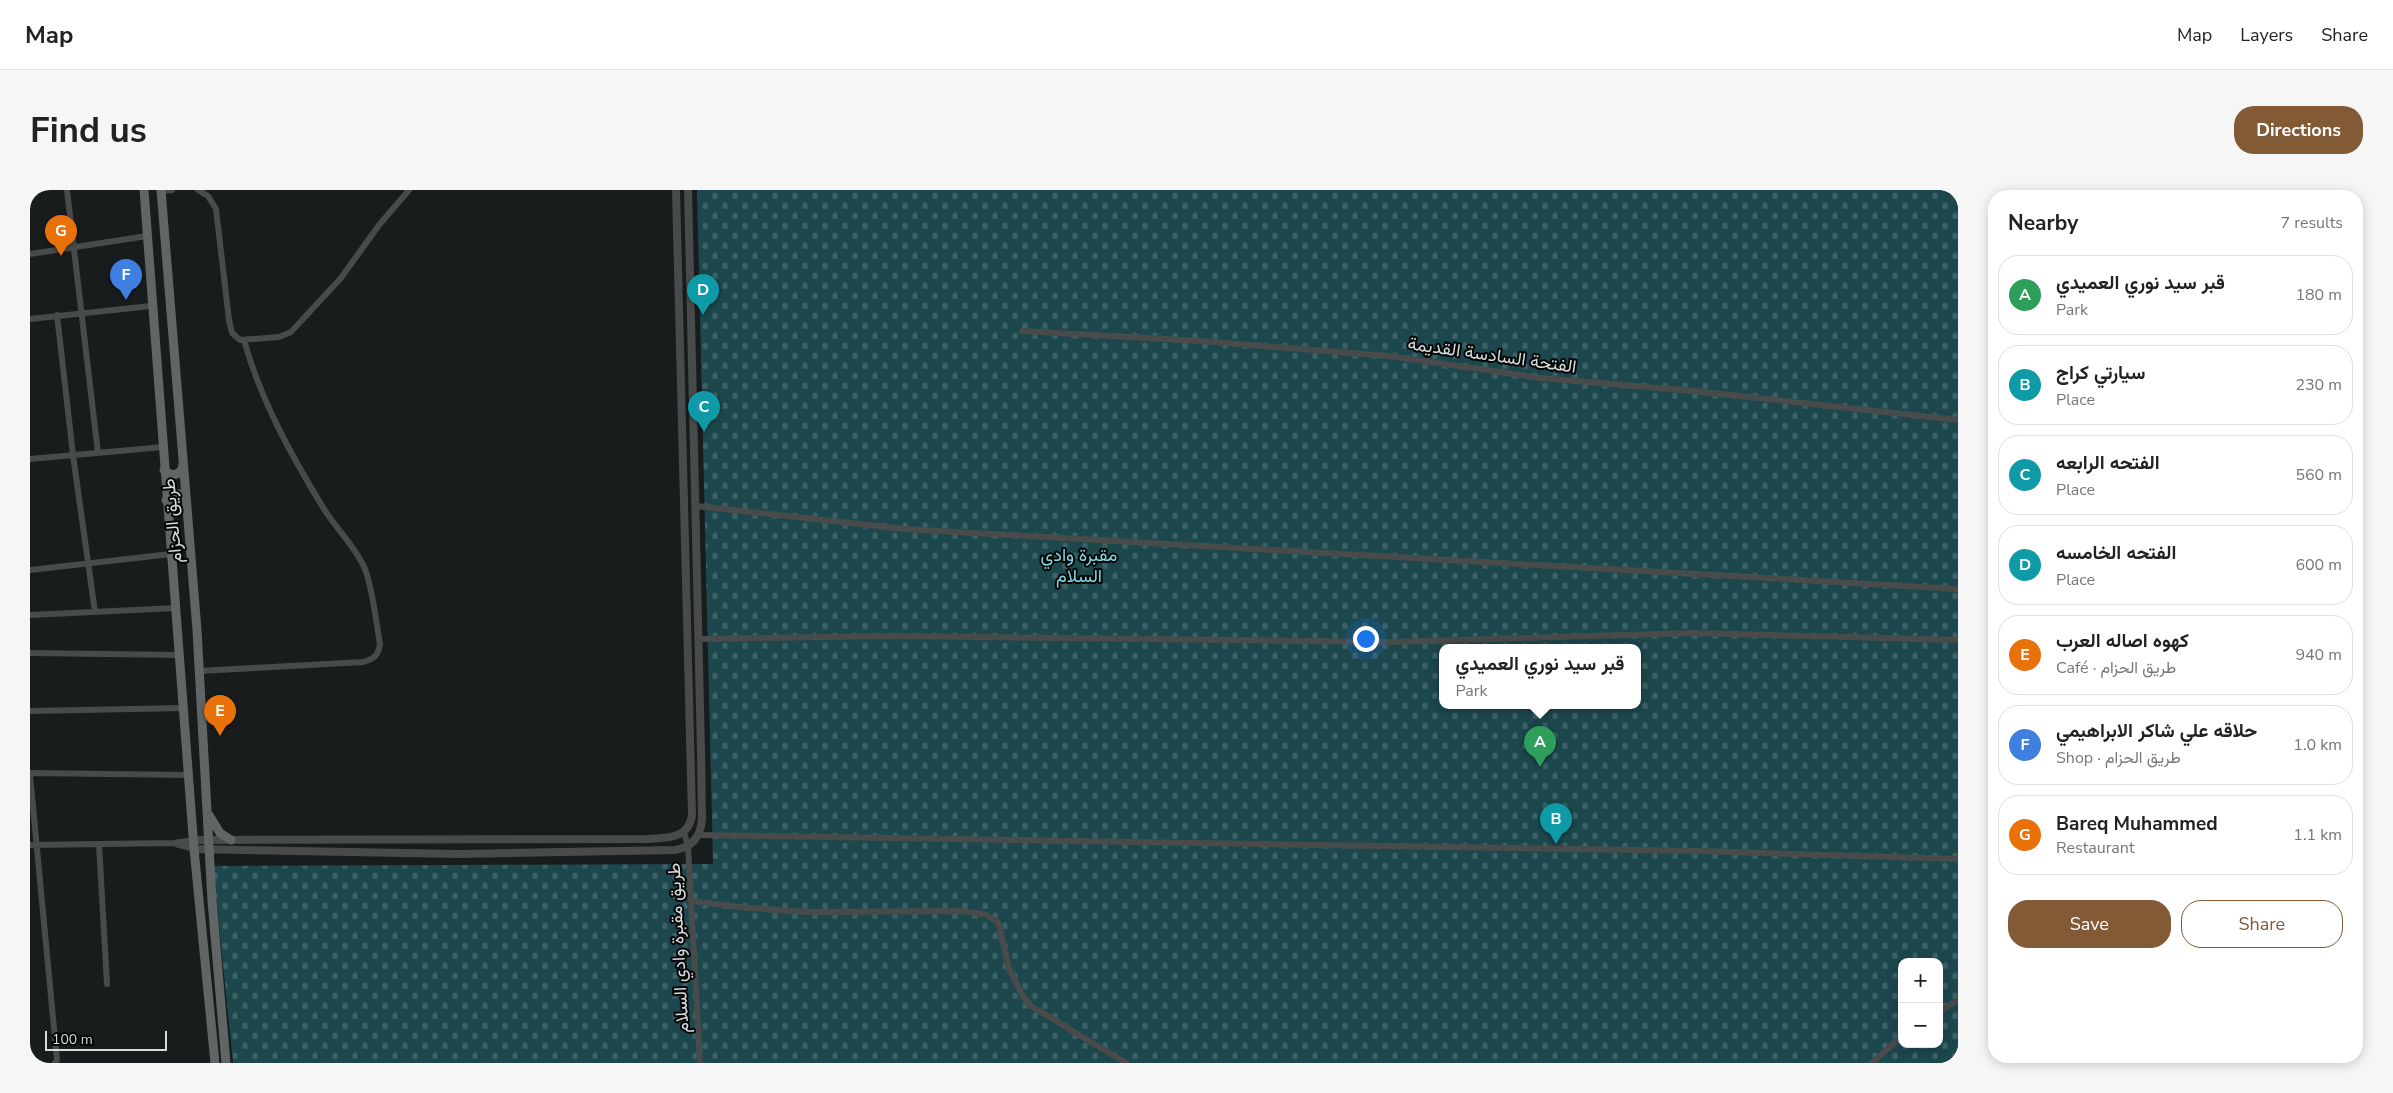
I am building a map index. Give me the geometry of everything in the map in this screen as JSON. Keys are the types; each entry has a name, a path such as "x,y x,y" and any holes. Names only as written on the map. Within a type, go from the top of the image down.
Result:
{"main road":[{"name":"طريق الحزام","path":"144,190 151,306 180,655 193,845 214,1063"},
{"name":"طريق الحزام","path":"161,191 184,464 209,845 226,1063"},
{"path":"147,238 155,234 164,240"},
{"path":"164,470 170,474 176,474 182,470 184,464"},
{"path":"166,500 171,494 177,493 183,496 186,501"},
{"path":"208,812 220,833 231,840"}],"street":[{"path":"67,190 98,453"},
{"path":"161,191 172,190"},
{"path":"198,190 208,196 216,208 229,320 232,333 240,340 278,337 291,332 341,278 379,225 410,190"},
{"path":"676,190 692,815 685,832"},
{"path":"34,845 174,843 459,854 674,850 688,846 698,835 702,818 700,639 688,190"},
{"path":"30,254 147,238"},
{"path":"678,281 686,282 691,279"},
{"path":"678,306 684,304 691,306"},
{"path":"30,319 151,306"},
{"path":"57,315 73,455 95,612"},
{"name":"الفتحة السادسة القديمة","path":"1022,331 1200,341 1389,356 1541,378 1694,391 1958,420"},
{"path":"199,671 363,662 372,659 378,654 380,644 366,571 355,550 327,513 311,487 272,417 254,376 244,340"},
{"path":"30,459 163,447"},
{"path":"696,506 905,529 1958,589"},
{"path":"684,528 690,530 697,527"},
{"path":"30,570 171,554"},
{"path":"685,557 692,555 698,558"},
{"path":"30,615 176,608"},
{"path":"700,639 892,636 1389,642 1694,633 1958,640"},
{"path":"30,653 180,655"},
{"path":"30,711 184,708"},
{"path":"55,1063 57,1060 34,845 30,774 188,775"},
{"path":"209,845 231,840 460,841 648,839 673,837 685,832 698,835 1690,851 1958,859"},
{"name":"طريق مقبرة وادي السلام","path":"685,832 688,846 700,1063"},
{"path":"477,840 474,846 477,854"},
{"path":"459,854 462,849 460,841"},
{"path":"99,844 107,984"},
{"path":"691,901 778,910 961,911 991,916 998,922 1009,969 1024,998 1031,1006 1126,1063"},
{"path":"1943,1009 1958,1000"},
{"path":"1872,1063 1890,1044 1898,1039"}],"green space":[{"name":"مقبرة وادي السلام","path":"697,190 1958,190 1958,1063 233,1063 213,866 713,864"}],"place":[{"name":"Bareq Muhammed","path":"61,256"},
{"name":"حلاقه علي شاكر الابراهيمي","path":"126,300"},
{"name":"الفتحه الخامسه","path":"703,315"},
{"name":"الفتحه الرابعه","path":"704,432"},
{"name":"كهوه اصاله العرب","path":"220,736"},
{"name":"قبر سيد نوري العميدي","path":"1540,767"},
{"name":"سيارتي كراج","path":"1556,844"}]}
